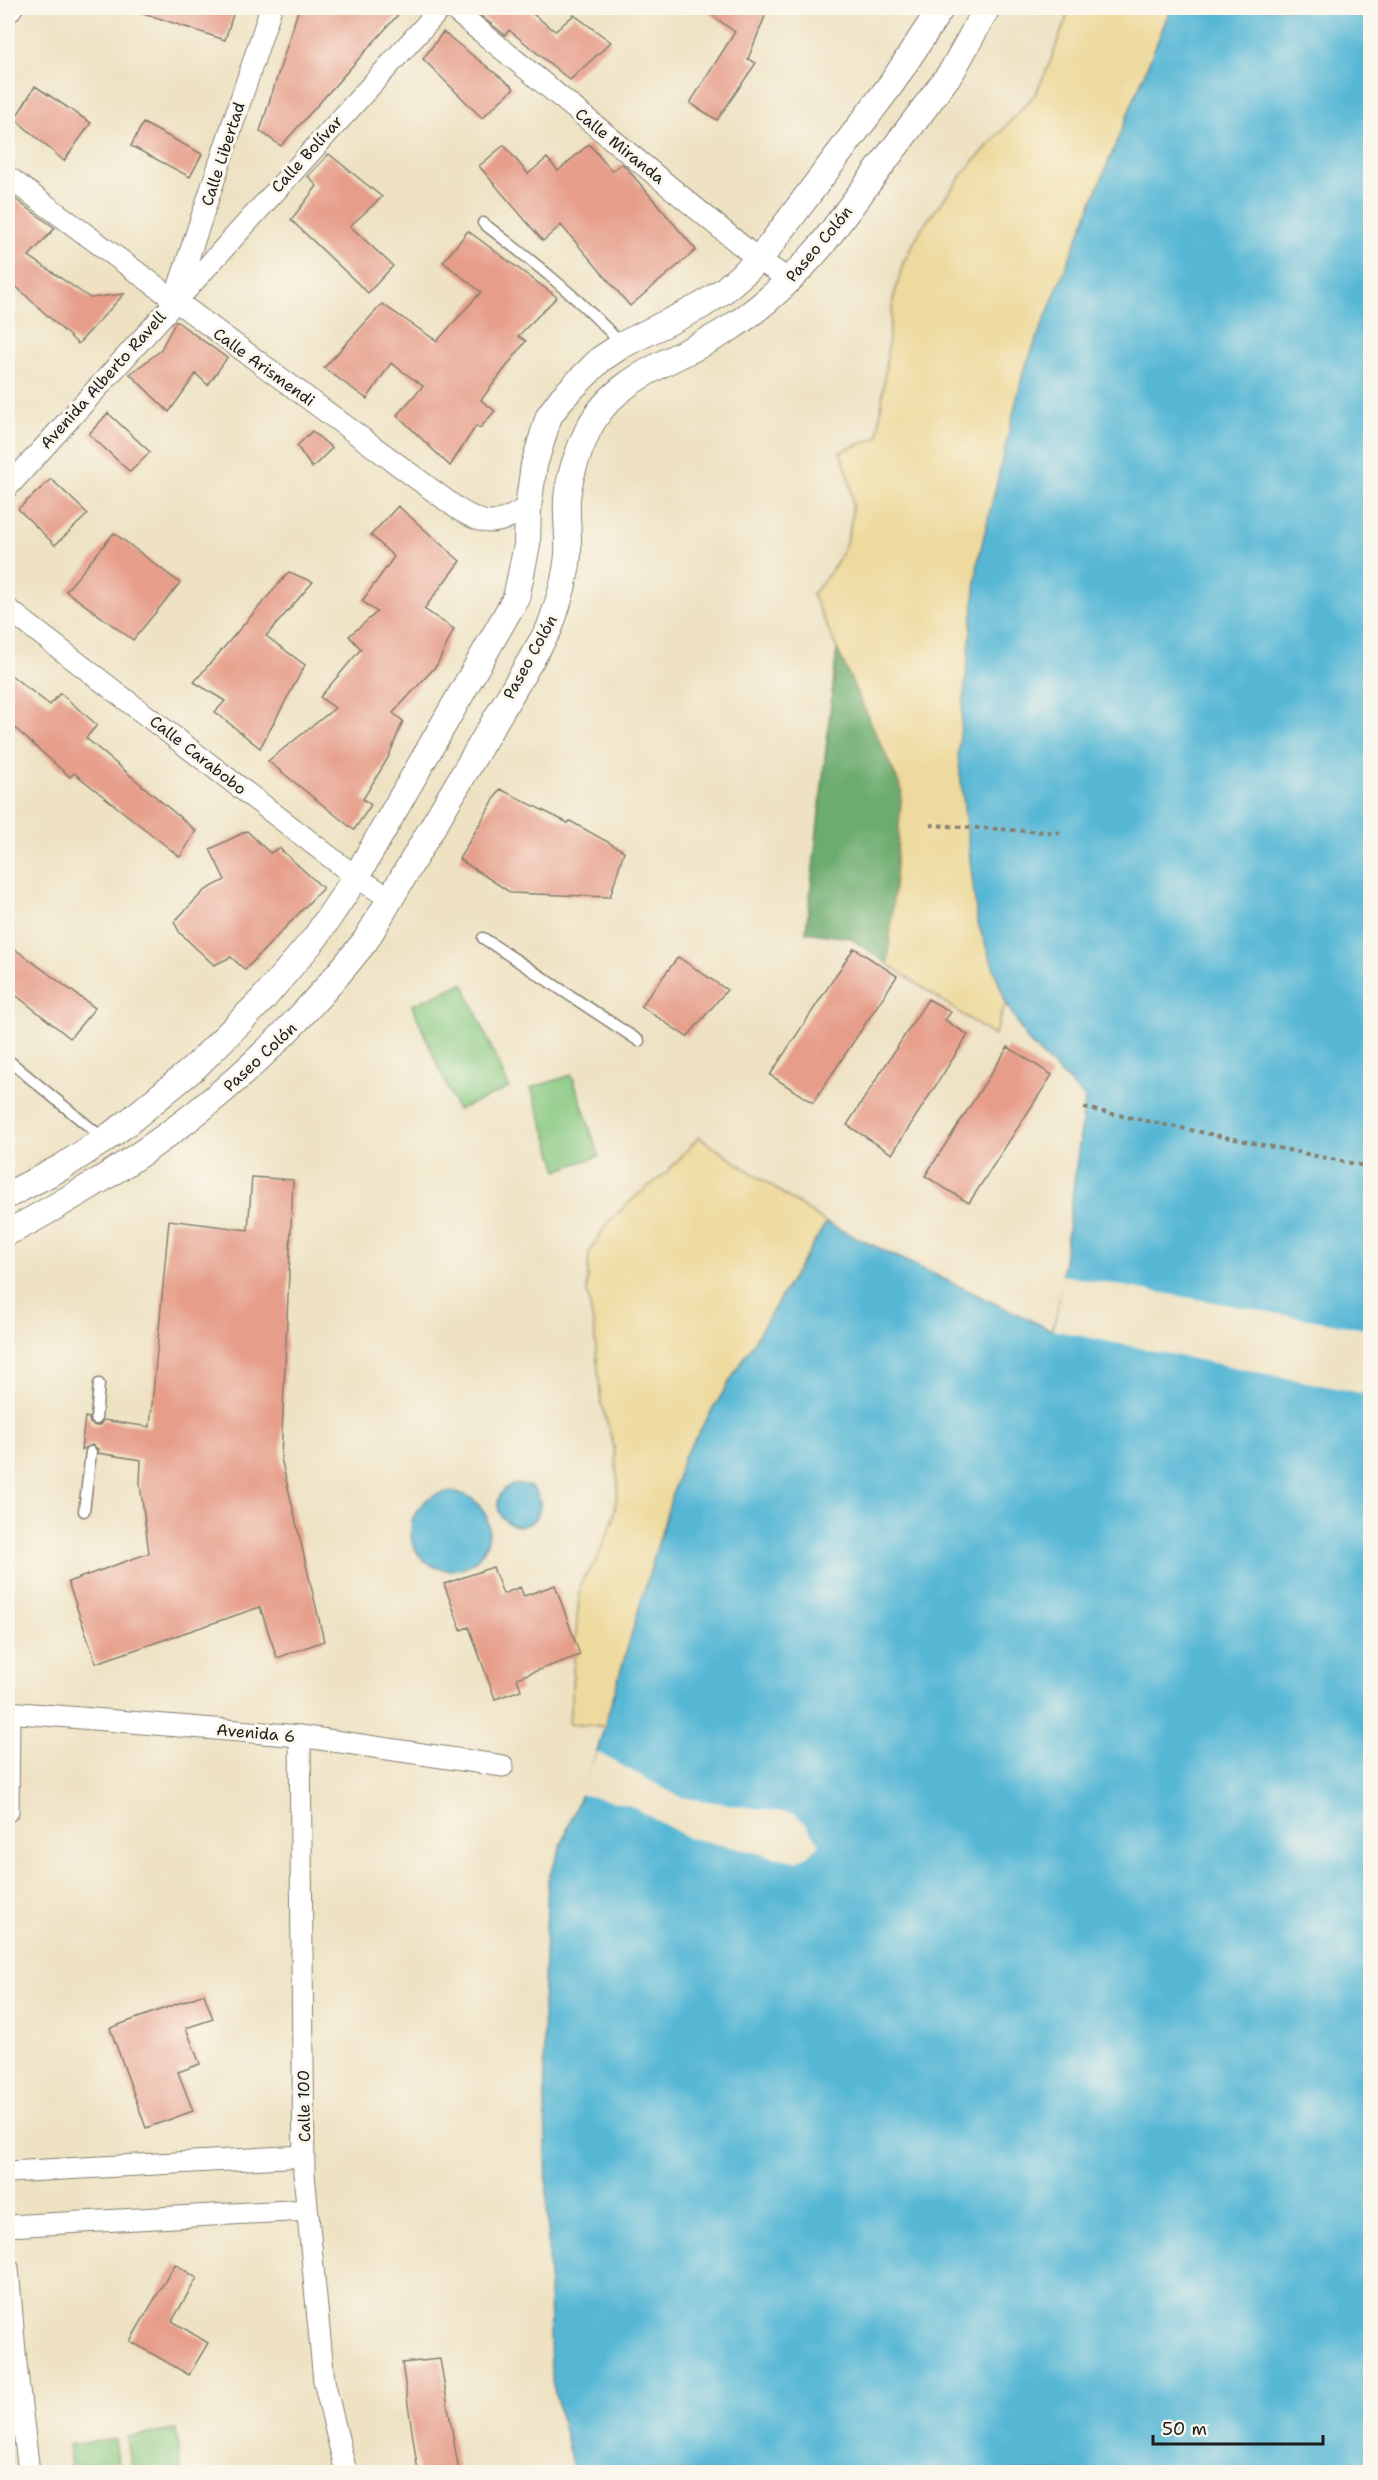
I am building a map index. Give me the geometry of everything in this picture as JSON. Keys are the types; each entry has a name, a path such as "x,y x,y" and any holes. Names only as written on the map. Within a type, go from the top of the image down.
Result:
{"street":[{"path":"8,13 12,8"},
{"name":"Calle Libertad","path":"174,301 271,8"},
{"name":"Calle Bolívar","path":"174,301 441,8"},
{"name":"Calle Miranda","path":"452,8 759,260 790,280"},
{"name":"Paseo Colón","path":"8,1232 64,1183 105,1139 194,1068 262,1000 315,938 356,877 516,598 527,544 528,507 534,465 549,416 579,379 601,359 622,345 700,306 723,291 759,260 892,83 941,8"},
{"name":"Paseo Colón","path":"8,1195 64,1183 144,1152 231,1086 274,1046 338,977 366,940 549,629 560,600 568,554 567,499 573,466 596,417 628,382 686,354 732,327 790,280 821,246 952,71 987,8"},
{"name":"Calle Arismendi","path":"8,177 475,520 500,523 528,507"},
{"name":"Avenida Alberto Ravell","path":"8,487 174,301"},
{"path":"521,582 560,600"},
{"name":"Calle Carabobo","path":"8,609 356,877 390,898"},
{"path":"8,1712 8,1810"},
{"name":"Avenida 6","path":"8,1712 300,1736 503,1766"},
{"name":"Calle 100","path":"300,1736 304,2156 307,2210 324,2381 345,2472"},
{"path":"8,2172 304,2156"},
{"path":"8,2226 307,2210"},
{"path":"8,2268 16,2364 29,2472"}],"lane":[{"path":"483,223 524,254 580,303 622,345"},
{"path":"483,938 639,1041"},
{"path":"8,1060 105,1139"},
{"path":"96,1419 99,1384"},
{"path":"84,1511 91,1452"}],"path":[{"path":"930,825 1063,833"},
{"path":"1084,1108 1371,1167"}],"green space":[{"path":"837,649 902,790 888,964 850,938 806,932"},
{"path":"463,983 509,1088 457,1110 412,1005"},
{"path":"572,1075 599,1156 558,1170 531,1088"},
{"path":"176,2430 182,2472 132,2472 127,2437"},
{"path":"115,2439 119,2472 72,2472 68,2445"}],"sand":[{"path":"1070,8 1171,8 1023,373 977,920 1006,1003 994,1036 888,964 902,790 812,594 837,562 850,528 851,491 840,452 878,437 893,300 903,263 921,229 966,170 1035,94 1047,70"},
{"path":"699,1137 826,1223 684,1458 608,1727 569,1724 580,1584 597,1559 613,1521 618,1485 614,1447 601,1402 594,1328 587,1291 589,1253 607,1223 666,1173"}],"water":[{"path":"1171,8 1370,8 1370,2472 574,2472 551,2377 543,2006 548,1880 597,1752 683,1458 826,1223 1051,1330 1057,1315 1085,1098 1028,1041 1006,1003 977,920 958,755 978,561 1023,373"},
{"path":"519,1484 534,1490 540,1505 534,1520 519,1526 504,1520 498,1505 504,1490"},
{"path":"442,1492 458,1492 472,1498 483,1509 489,1523 489,1539 483,1553 472,1564 458,1570 442,1570 428,1564 417,1553 411,1539 411,1523 417,1509 428,1498"}],"pier":[{"path":"1061,1275 1370,1330 1370,1395 1052,1330 1057,1315"},
{"path":"597,1752 680,1797 795,1814 806,1824 820,1844 808,1856 795,1861 774,1857 687,1837 629,1805 579,1794"}],"building":[{"path":"138,8 235,8 225,40 137,11"},
{"path":"299,8 404,8 281,146 260,131"},
{"path":"471,8 525,8 555,31 574,15 611,42 570,80 509,30 505,35"},
{"path":"702,8 750,8 765,16 748,59 756,63 717,120 690,103 735,32"},
{"path":"443,32 514,88 482,118 423,59"},
{"path":"35,86 91,123 64,161 15,119"},
{"path":"143,123 202,154 190,177 131,146"},
{"path":"589,144 612,171 621,164 624,165 696,250 630,306 561,225 543,241 479,166 504,145 528,174 547,158 558,171"},
{"path":"329,154 382,197 350,226 393,266 368,293 291,220 317,186 308,176"},
{"path":"8,194 55,228 29,256 90,298 124,294 78,344 8,279"},
{"path":"468,231 557,297 518,336 526,341 481,400 495,411 480,428 476,426 450,466 397,415 423,386 391,363 367,399 324,368 382,304 437,341 481,292 443,262"},
{"path":"176,321 227,358 208,385 196,374 169,412 130,374 160,351"},
{"path":"108,413 150,452 130,472 89,434"},
{"path":"312,431 332,448 312,468 297,446"},
{"path":"51,479 88,514 55,545 18,509"},
{"path":"398,506 460,561 424,609 454,629 437,665 393,713 403,721 388,758 363,799 371,805 354,830 268,761 335,708 320,697 361,649 349,636 377,612 362,601 394,557 371,535"},
{"path":"114,533 180,583 133,640 66,591"},
{"path":"289,572 313,582 266,636 305,665 260,748 215,712 225,701 194,682"},
{"path":"8,673 50,705 60,693 97,725 86,738 196,831 180,857 74,773 70,777 8,722"},
{"path":"500,789 568,823 570,821 624,851 610,897 511,893 459,859"},
{"path":"247,831 270,853 279,848 323,888 245,970 231,957 214,965 180,933 174,922 204,891 225,880 210,849"},
{"path":"8,944 95,1008 70,1038 8,989"},
{"path":"854,948 897,976 813,1103 770,1075"},
{"path":"678,957 727,990 687,1037 641,1006"},
{"path":"928,999 951,1012 945,1020 968,1035 892,1154 847,1125"},
{"path":"1008,1047 1052,1075 969,1203 925,1176"},
{"path":"252,1177 293,1180 281,1458 324,1641 277,1658 260,1607 96,1663 68,1582 149,1553 140,1484 141,1460 98,1453 98,1449 92,1445 81,1450 85,1417 89,1418 90,1423 95,1426 100,1425 103,1420 150,1427 169,1220 248,1230"},
{"path":"493,1567 503,1594 520,1587 524,1596 555,1585 580,1655 517,1678 521,1690 495,1699 469,1627 461,1630 444,1584"},
{"path":"204,1994 213,2019 186,2028 200,2064 178,2072 193,2111 146,2128 110,2028"},
{"path":"175,2264 197,2278 172,2321 208,2343 189,2375 130,2341"},
{"path":"440,2359 459,2472 418,2472 402,2363"}]}
